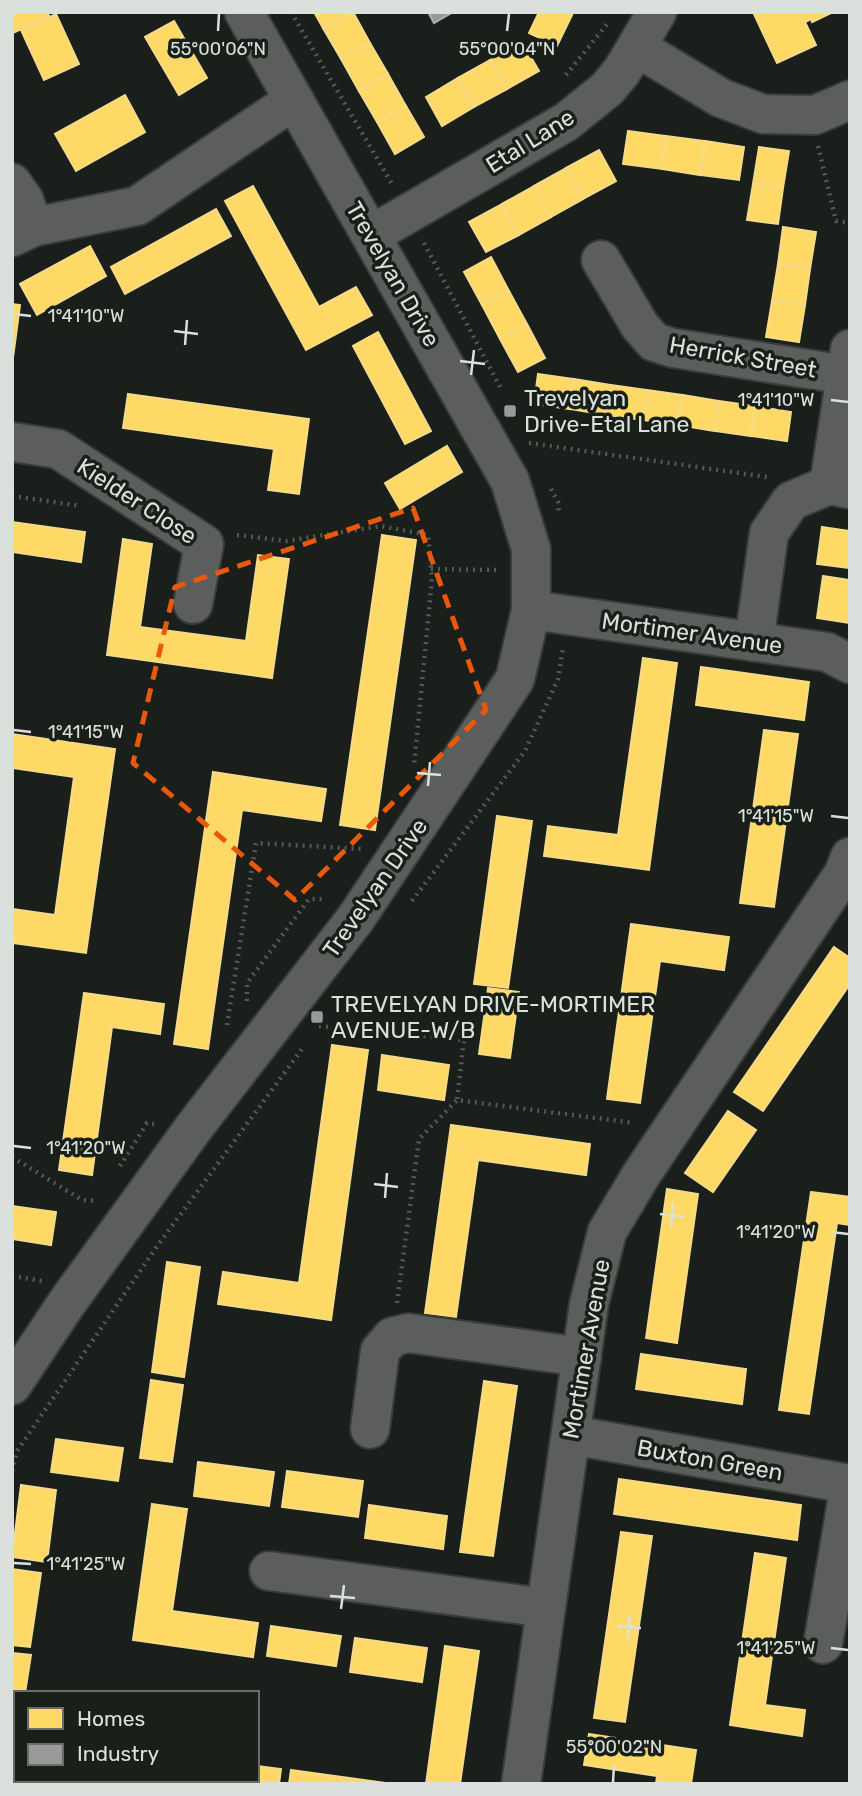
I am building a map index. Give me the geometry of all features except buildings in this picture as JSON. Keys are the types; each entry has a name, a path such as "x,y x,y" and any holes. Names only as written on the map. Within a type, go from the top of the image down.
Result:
{"street":[{"name":"Trevelyan Drive","path":"16,1370 195,1126 356,918 461,764 515,679 531,610 531,549 510,481 244,12"},
{"name":"Etal Lane","path":"371,235 400,198 566,122 607,89 638,48 657,12"},
{"path":"638,48 721,98 763,114 815,115 850,100"},
{"path":"12,183 24,200 22,232 137,206 294,100"},
{"name":"Herrick Street","path":"601,260 640,326 654,342 673,348 848,362 839,487 791,501 769,533 754,642"},
{"name":"Kielder Close","path":"12,442 58,449 204,544 193,604"},
{"name":"Mortimer Avenue","path":"531,610 827,652 850,664"},
{"name":"Mortimer Avenue","path":"520,1784 589,1304 607,1233 673,1128 848,868"},
{"path":"370,1429 380,1351 392,1337 408,1334 582,1357"},
{"name":"Buxton Green","path":"571,1435 850,1484"},
{"path":"823,1644 850,1484"},
{"path":"269,1571 546,1608"}],"path":[{"path":"291,12 400,198 503,392"},
{"path":"561,82 608,22"},
{"path":"815,115 816,139 836,221 850,223"},
{"path":"400,198 402,175"},
{"path":"535,455 528,441 774,478"},
{"path":"546,479 558,502 559,515"},
{"path":"230,534 286,541 381,526 428,535 432,579 414,770"},
{"path":"431,569 531,571"},
{"path":"410,904 525,751 558,679 569,616"},
{"path":"227,1027 256,843 371,850"},
{"path":"311,1037 328,1015"},
{"path":"319,1026 464,1040 457,1100 419,1139 392,1337"},
{"path":"12,1471 17,1451 95,1335 303,1048"},
{"path":"457,1100 673,1128"},
{"path":"12,1157 82,1200 97,1201"},
{"path":"12,1276 49,1282"}],"highlighted area":[{"path":"413,508 486,710 295,900 133,763 175,587"}],"place":[{"name":"Trevelyan Drive-Etal Lane","path":"510,411"},
{"name":"TREVELYAN DRIVE-MORTIMER AVENUE-W/B","path":"317,1017"}]}
